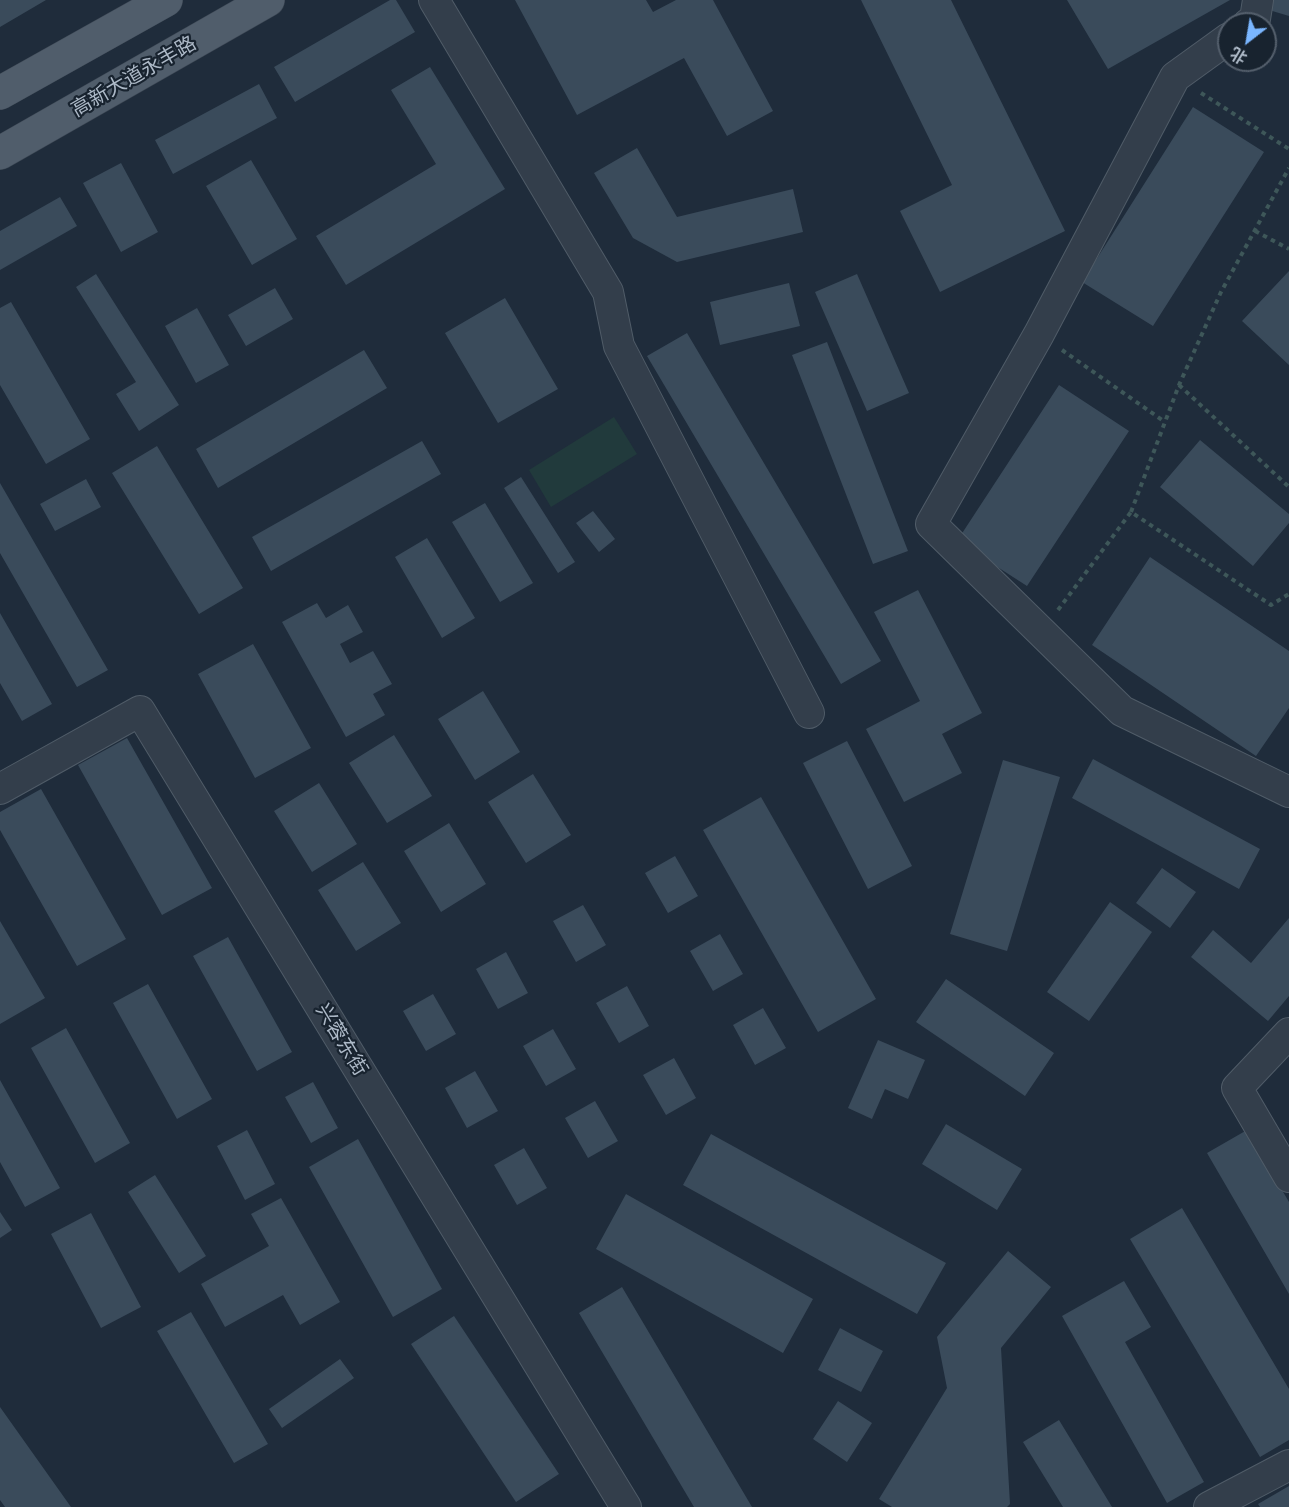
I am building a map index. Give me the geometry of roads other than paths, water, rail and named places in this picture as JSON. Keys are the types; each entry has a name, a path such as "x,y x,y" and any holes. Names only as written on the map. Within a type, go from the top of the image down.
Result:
{"main road":[{"path":"0,93 166,0"},
{"name":"高新大道永丰路","path":"0,153 268,0"}],"street":[{"path":"434,0 608,292 620,346 809,713"},
{"path":"1217,47 1175,77 1039,334 931,524 1122,711 1289,792"},
{"name":"兴蓉东街","path":"0,789 140,711 626,1507"},
{"path":"1289,1033 1237,1088 1289,1177"},
{"path":"1209,1507 1289,1465"}]}
